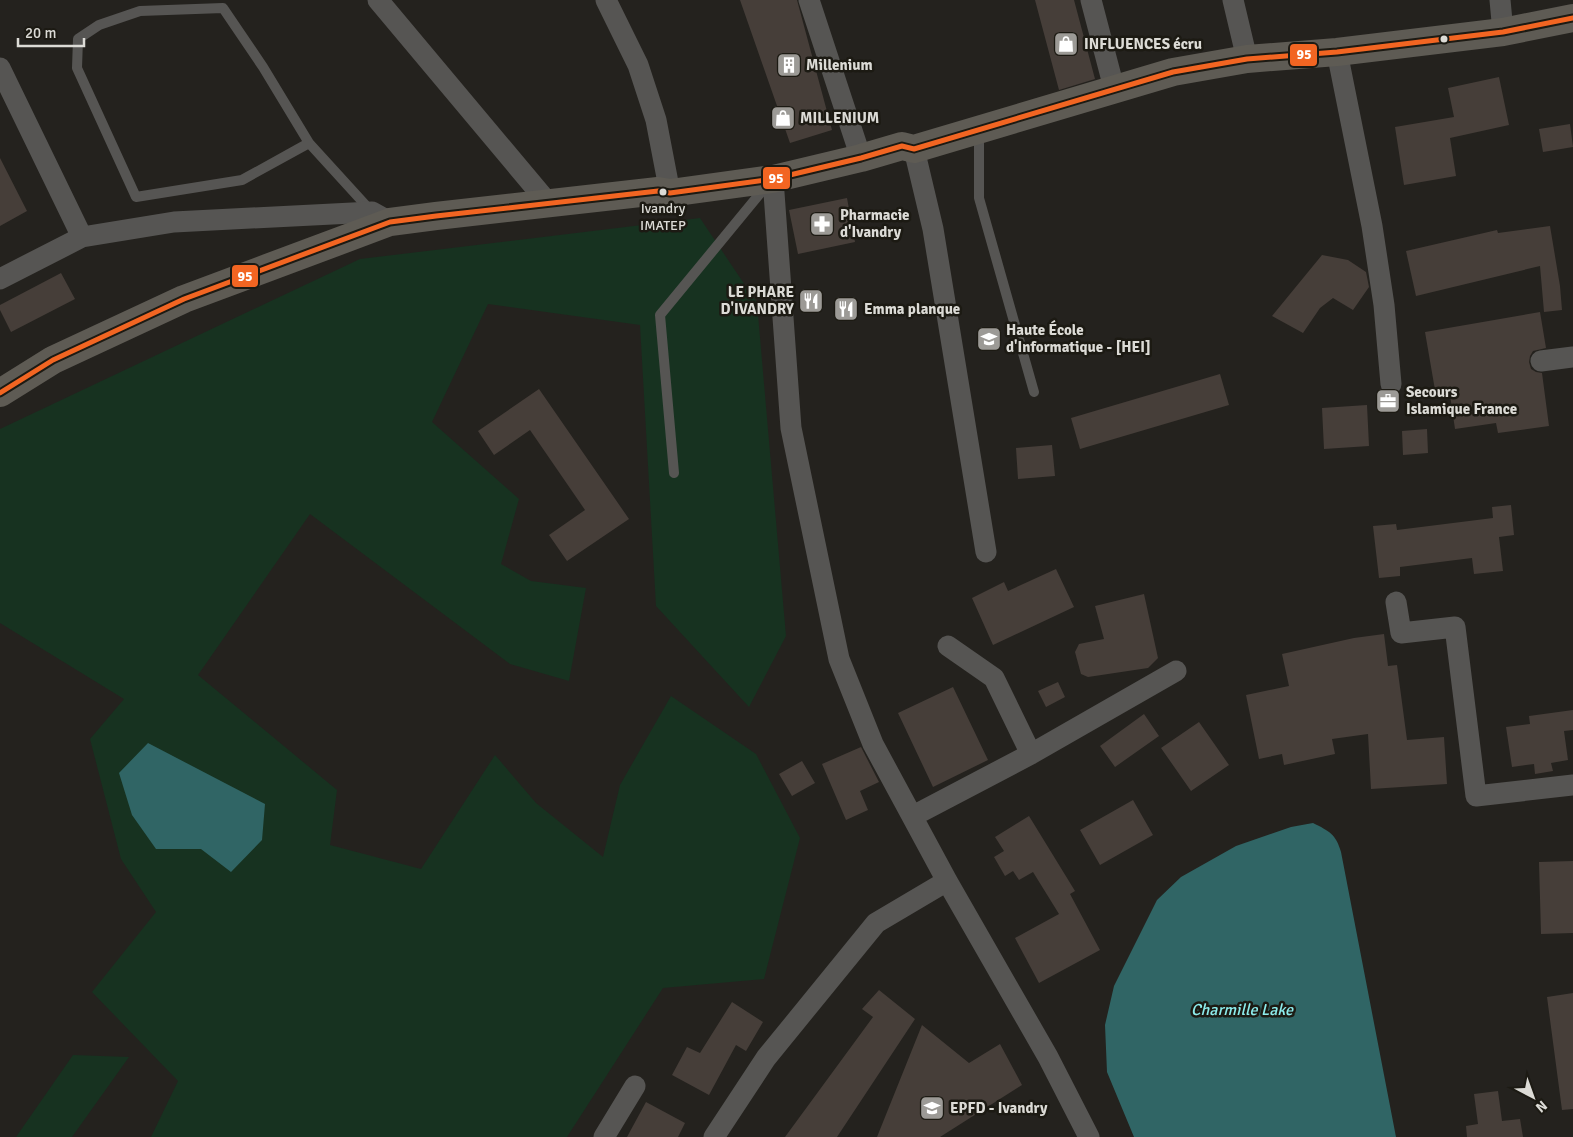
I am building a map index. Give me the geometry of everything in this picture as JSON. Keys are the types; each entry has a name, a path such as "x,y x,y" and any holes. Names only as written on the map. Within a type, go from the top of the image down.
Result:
{"main road":[{"path":"0,393 53,360 184,299 381,217 436,216 658,191 670,193 773,178 861,158 902,146 914,149 1173,72 1246,59 1337,52 1502,32 1573,18"}],"street":[{"path":"378,0 549,204"},
{"path":"606,0 638,64 656,120 670,193"},
{"path":"809,0 861,158"},
{"path":"1091,0 1114,88"},
{"path":"1233,0 1246,59"},
{"path":"1500,0 1502,32"},
{"path":"1337,52 1372,226 1384,305 1390,384"},
{"path":"0,68 82,236"},
{"path":"914,149 933,229 986,552"},
{"path":"773,178 791,428 839,659 873,744 947,881 1048,1057 1089,1137"},
{"path":"0,279 82,236 174,222 381,217"},
{"path":"1541,361 1573,357"},
{"path":"1396,602 1401,632 1455,626 1476,796 1573,785"},
{"path":"948,646 994,678 1030,754"},
{"path":"913,816 1030,754 1176,671"},
{"path":"714,1137 766,1058 876,923 947,881"},
{"path":"604,1137 635,1086"}],"lane":[{"path":"310,143 242,180 136,197 77,68 78,38 99,25 140,11 223,8 264,67 310,143 381,217"},
{"path":"979,129 979,198 1034,392"},
{"path":"674,473 660,315 773,178"}],"green space":[{"path":"700,218 757,303 786,636 749,707 656,606 640,325 488,304 432,422 519,499 501,564 531,581 586,588 569,681 510,664 310,514 198,675 337,790 330,845 421,869 495,755 536,803 603,857 620,785 671,696 756,754 800,838 764,979 663,988 567,1137 151,1137 178,1081 92,992 156,912 121,859 90,739 124,699 0,623 0,429 360,259"},
{"path":"73,1055 129,1057 72,1137 16,1137"}],"water":[{"path":"148,743 265,804 262,840 231,872 201,849 156,849 132,815 119,773"},
{"name":"Charmille Lake","path":"1313,823 1334,837 1341,852 1396,1137 1134,1137 1107,1072 1105,1025 1114,986 1157,900 1181,877 1236,846 1291,827"}],"building":[{"name":"Millenium","path":"740,0 797,0 832,130 790,143"},
{"name":"INFLUENCES écru","path":"1035,0 1074,0 1095,79 1059,90"},
{"path":"1499,77 1509,125 1450,138 1456,176 1404,185 1395,127 1454,117 1448,88"},
{"path":"1570,124 1573,147 1543,152 1539,129"},
{"path":"0,158 27,211 0,226"},
{"path":"847,198 855,242 798,254 789,210"},
{"path":"1550,226 1562,310 1544,312 1540,266 1416,296 1406,251 1497,230 1498,233"},
{"path":"1322,255 1348,260 1366,272 1369,287 1353,310 1333,298 1320,308 1303,333 1272,316"},
{"path":"61,273 75,299 11,332 0,310 0,305"},
{"path":"1540,312 1546,348 1533,351 1529,362 1531,369 1542,373 1549,426 1498,433 1496,423 1455,429 1449,388 1435,390 1425,332"},
{"path":"1220,374 1229,405 1080,449 1071,418"},
{"path":"539,389 629,519 567,561 549,535 585,510 530,430 494,455 478,431"},
{"path":"1367,405 1369,446 1324,449 1322,408"},
{"path":"1427,429 1428,453 1403,455 1402,431"},
{"path":"1052,445 1055,476 1018,479 1016,448"},
{"path":"1511,505 1514,535 1499,537 1503,571 1474,574 1472,558 1400,567 1400,576 1379,578 1373,526 1396,524 1397,530 1493,518 1492,507"},
{"path":"1056,569 1074,607 993,645 972,598 1004,582 1008,591"},
{"path":"1144,594 1158,658 1148,668 1088,677 1081,674 1075,652 1079,644 1104,639 1095,606"},
{"path":"1384,634 1388,666 1397,665 1407,740 1444,737 1447,784 1371,789 1368,734 1332,739 1335,754 1284,765 1282,754 1259,759 1246,695 1289,686 1282,654 1354,638"},
{"path":"1058,682 1065,697 1046,707 1038,691"},
{"path":"953,687 988,760 933,787 898,713"},
{"path":"1573,710 1573,730 1564,731 1568,760 1551,763 1553,771 1535,774 1534,764 1512,767 1506,727 1530,724 1529,716"},
{"path":"1144,714 1159,736 1115,767 1100,746"},
{"path":"1199,722 1229,765 1191,791 1161,748"},
{"path":"861,747 879,782 860,791 868,810 846,820 822,764"},
{"path":"802,761 815,783 792,796 779,774"},
{"path":"1133,800 1153,835 1100,865 1080,830"},
{"path":"1029,816 1075,891 1070,894 1100,950 1039,983 1015,938 1059,914 1033,872 1019,880 1013,871 1005,876 994,857 1004,851 995,837"},
{"path":"1573,861 1573,933 1541,934 1539,862"},
{"path":"879,990 915,1019 837,1137 785,1137 873,1017 862,1009"},
{"path":"1573,993 1573,1109 1562,1110 1547,997"},
{"path":"732,1002 763,1022 746,1051 736,1045 709,1095 672,1075 687,1047 700,1053"},
{"path":"922,1025 969,1063 1000,1044 1022,1085 940,1137 877,1137"},
{"path":"1498,1091 1502,1121 1520,1119 1523,1137 1467,1137 1466,1126 1478,1124 1474,1094"},
{"path":"646,1102 685,1123 678,1137 627,1137"}],"transit line":[{"name":"95","path":"0,393 53,360 184,299 390,222 658,191 670,193 773,179 902,146 914,149 1173,72 1247,59 1337,52 1503,32 1573,18"}],"place":[{"name":"INFLUENCES écru","path":"1066,44"},
{"name":"Millenium","path":"789,65"},
{"name":"MILLENIUM","path":"783,118"},
{"name":"Ivandry IMATEP","path":"663,192"},
{"name":"Pharmacie d'Ivandry","path":"822,224"},
{"name":"LE PHARE D'IVANDRY","path":"811,301"},
{"name":"Emma planque","path":"846,309"},
{"name":"Haute École d'Informatique - [HEI]","path":"989,339"},
{"name":"Secours Islamique France","path":"1388,401"},
{"name":"EPFD - Ivandry","path":"932,1108"}]}
